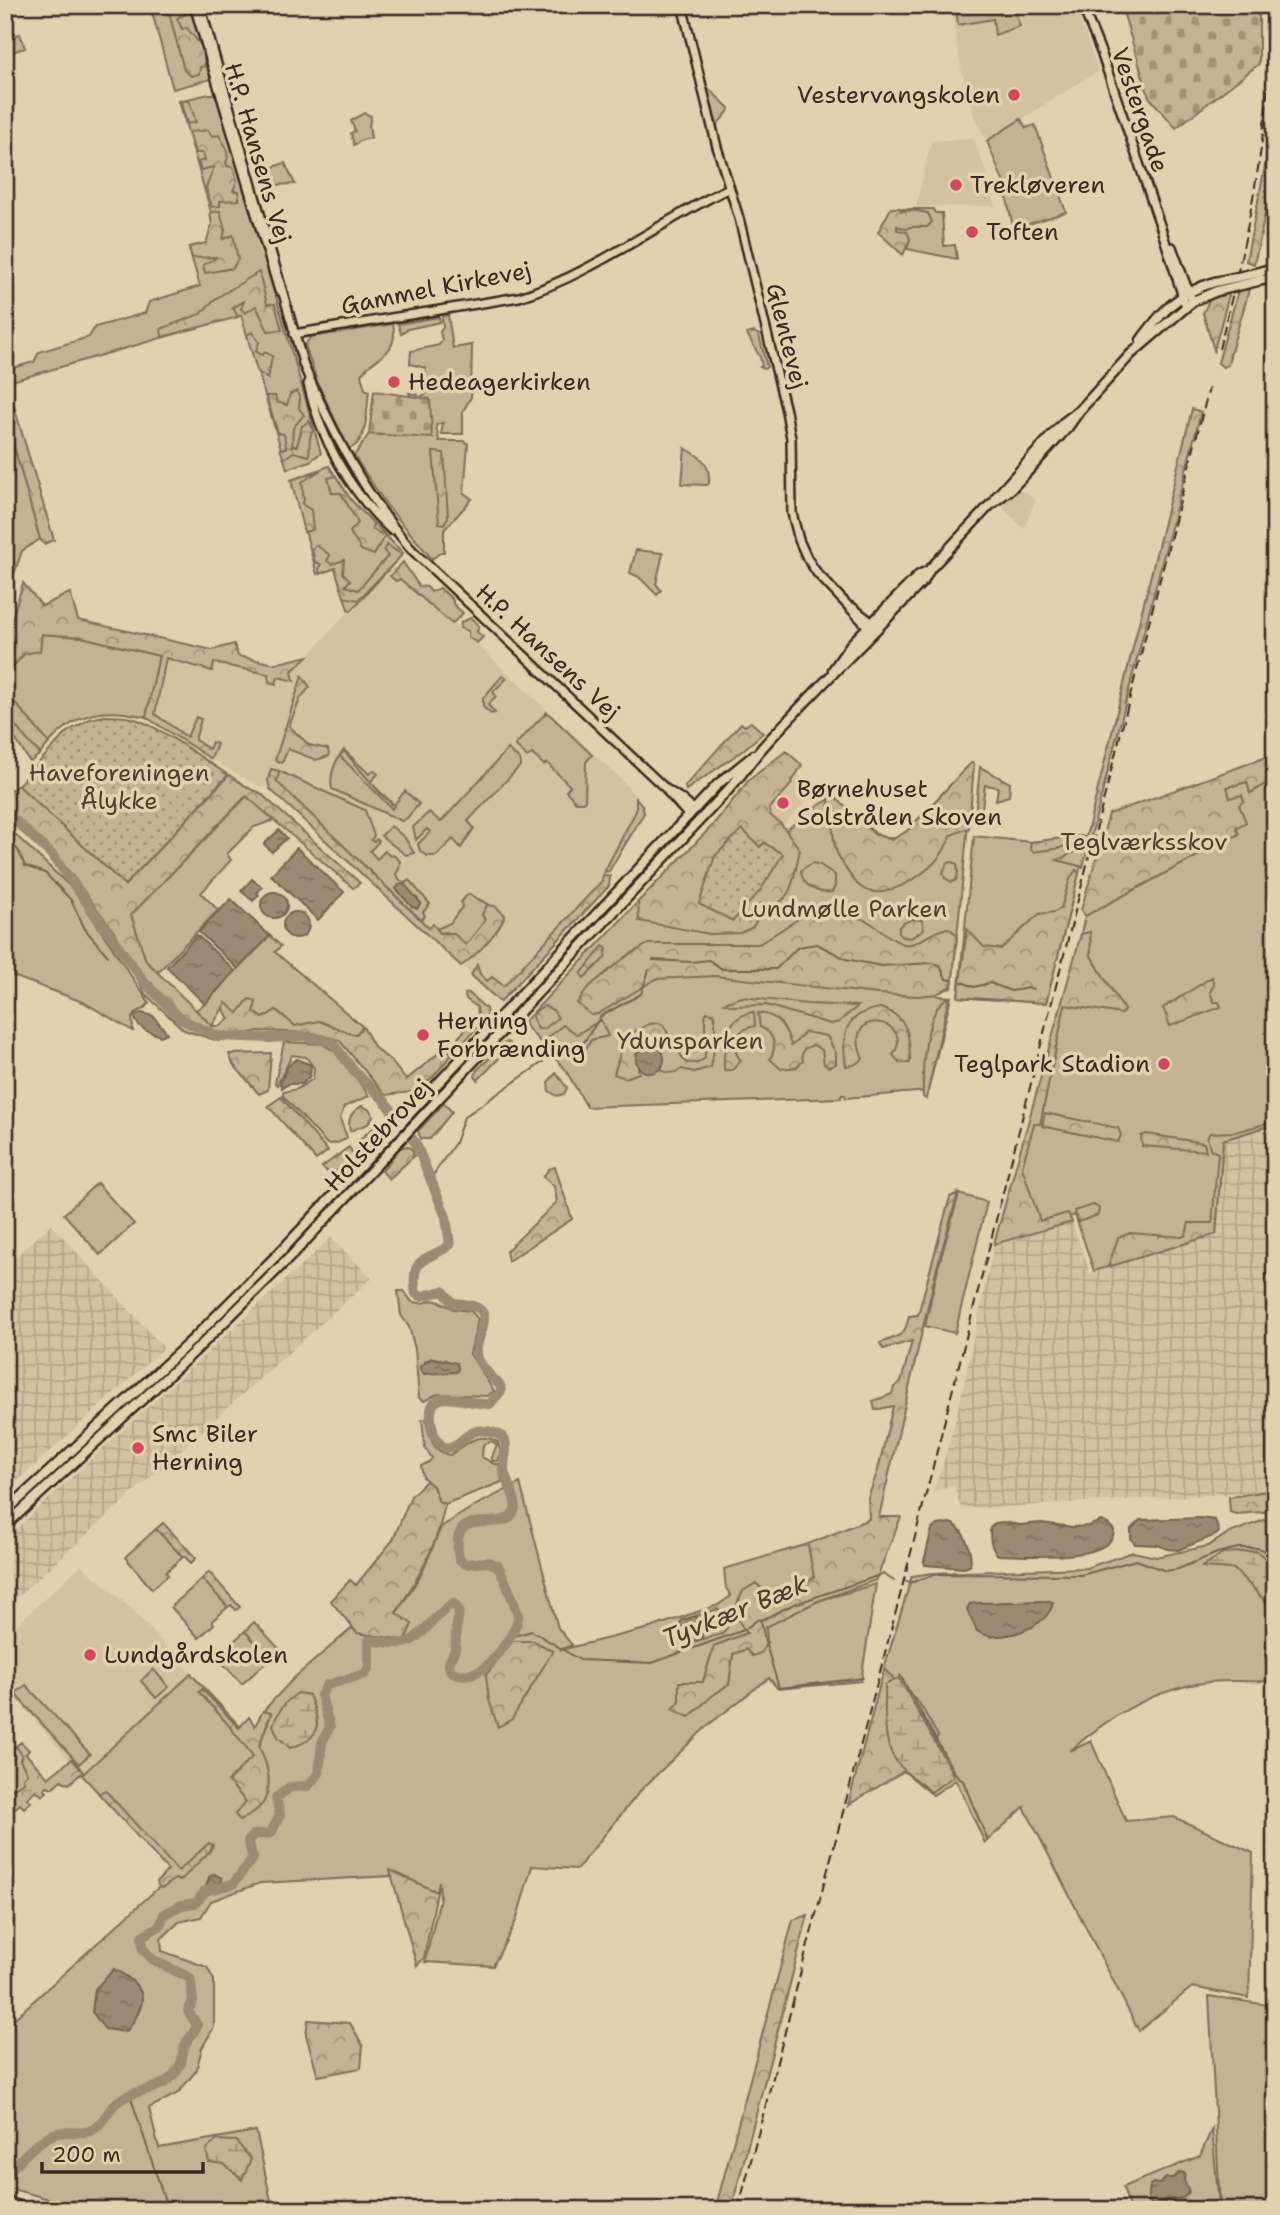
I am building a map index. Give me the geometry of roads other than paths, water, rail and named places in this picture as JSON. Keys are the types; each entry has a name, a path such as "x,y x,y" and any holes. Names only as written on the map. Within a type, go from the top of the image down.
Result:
{"main road":[{"name":"Holstebrovej","path":"1261,276 1275,267"},
{"name":"Holstebrovej","path":"1131,354 1164,310 1216,286 1275,275"},
{"name":"Holstebrovej","path":"830,676 851,644 873,628 924,580 930,569 1051,436 1080,410 1131,354 1187,299"},
{"name":"Holstebrovej","path":"5,1526 234,1313 660,862 718,784 759,752 845,663 873,628"},
{"name":"Holstebrovej","path":"5,1512 227,1305 284,1248 695,816"}],"street":[{"name":"H.P. Hansens Vej","path":"194,5 220,84"},
{"name":"H.P. Hansens Vej","path":"200,5 276,283 288,311 303,364 332,431 362,483 405,542 428,567 695,816"},
{"name":"Glentevej","path":"682,5 786,411 791,438 791,505 794,526 807,558 821,578 873,628"},
{"name":"Vestergade","path":"1082,5 1101,52 1161,228 1170,242 1187,299"},
{"name":"Gammel Kirkevej","path":"294,334 519,297 538,291 729,188"},
{"path":"5,2201 32,2210"}],"water":[{"path":"279,830 287,838 272,852 264,844"},
{"path":"297,848 344,892 318,920 271,875"},
{"path":"252,879 262,887 253,901 241,891"},
{"path":"404,884 421,903 417,909 396,889"},
{"path":"274,892 283,896 287,905 283,914 274,918 265,914 261,905 265,896"},
{"path":"231,899 270,936 238,969 199,932"},
{"path":"296,912 305,916 309,925 305,934 296,938 287,934 283,925 287,916"},
{"path":"197,935 235,971 205,1004 167,967"},
{"path":"142,1013 153,1016 167,1033 161,1036 142,1027 134,1017"},
{"path":"650,1045 660,1049 664,1059 660,1069 650,1073 640,1069 636,1059 640,1049"},
{"path":"297,1059 311,1065 310,1076 302,1084 289,1084 282,1088 280,1084 286,1070"},
{"path":"432,1358 457,1363 457,1372 424,1374 420,1366"},
{"path":"1140,1520 1215,1520 1219,1532 1178,1550 1158,1545 1135,1544 1131,1539 1131,1529"},
{"path":"1101,1521 1114,1530 1110,1541 1084,1553 1046,1556 998,1555 991,1543 990,1528 996,1523 1041,1523 1073,1527 1088,1526"},
{"path":"950,1523 963,1534 970,1554 970,1566 964,1568 925,1565 932,1529"},
{"path":"1053,1602 1043,1619 1021,1632 1009,1635 986,1635 977,1631 967,1609 970,1604 976,1603"},
{"path":"696,1616 703,1639 685,1644 680,1639 677,1628 682,1620"},
{"path":"214,1874 222,1878 222,1887 205,1891 209,1877"},
{"path":"114,1969 134,1982 142,1996 139,2012 126,2032 105,2029 92,2012 95,1989"},
{"path":"1180,2172 1185,2173 1184,2180 1189,2192 1183,2198 1165,2200 1165,2205 1156,2209 1148,2200 1150,2185 1160,2184"}],"waterway":[{"path":"5,811 53,856 145,983 181,1019 217,1036 303,1036 332,1042 355,1072 384,1100 416,1144 446,1217 450,1245 418,1266 415,1272 416,1294 422,1296 443,1291 453,1303 480,1309 484,1323 478,1341 478,1359 500,1385 501,1391 490,1404 440,1399 434,1403 431,1412 433,1430 438,1442 446,1448 478,1431 495,1433 502,1437 506,1446 505,1476 515,1500 514,1512 510,1517 503,1521 467,1525 461,1531 458,1542 459,1559 465,1564 488,1562 498,1566 518,1617 513,1631 496,1656 483,1669 473,1673 454,1673 448,1663 455,1650 459,1615 453,1603 410,1641 400,1643 369,1640 369,1667 365,1674 327,1685 321,1695 330,1727 322,1742 319,1773 308,1786 290,1787 276,1798 280,1815 271,1833 253,1835 248,1841 253,1858 233,1884 205,1891 196,1903 182,1905 164,1914 160,1926 142,1936 143,1949 153,1960 190,1978 193,2001 188,2011 197,2025 185,2045 175,2074 159,2086 123,2098 90,2131 58,2133 44,2139 22,2158 5,2178"},
{"path":"5,838 18,850 25,866 45,873 71,900 85,929 108,956"},
{"path":"653,960 709,960 722,969 776,969 798,947 817,944 846,959 881,966 932,963 940,965 946,979 951,980"},
{"path":"558,1053 578,1051 601,1016 641,994 649,970"},
{"path":"962,982 974,987 990,983 1011,991 1033,989"},
{"path":"431,1178 455,1143 464,1117 543,1062"},
{"name":"Tyvkær Bæk","path":"904,1581 913,1582 936,1574 1081,1575 1136,1560 1166,1571 1238,1548 1258,1548 1275,1556"},
{"name":"Tyvkær Bæk","path":"510,1637 532,1631 580,1660 652,1663 744,1630 757,1620 792,1605 883,1574 894,1581"},
{"path":"761,1621 779,1688 863,1678"},
{"path":"900,1675 954,1772 963,1781 988,1841"},
{"path":"130,2095 168,2210"}],"railway":[{"path":"1219,349 1240,264 1263,136 1271,5"},
{"path":"738,2210 896,1611 1209,388"}],"place":[{"name":"Vestervangskolen","path":"1014,95"},
{"name":"Trekløveren","path":"956,185"},
{"name":"Toften","path":"972,232"},
{"name":"Hedeagerkirken","path":"394,382"},
{"name":"Børnehuset Solstrålen Skoven","path":"783,803"},
{"name":"Herning Forbrænding","path":"423,1035"},
{"name":"Teglpark Stadion","path":"1164,1064"},
{"name":"Smc Biler Herning","path":"138,1448"},
{"name":"Lundgårdskolen","path":"90,1655"}],"park label":[{"name":"Haveforeningen Ålykke","path":"119,787"},
{"name":"Teglværksskov","path":"1144,842"},
{"name":"Lundmølle Parken","path":"844,909"},
{"name":"Ydunsparken","path":"690,1041"}]}
